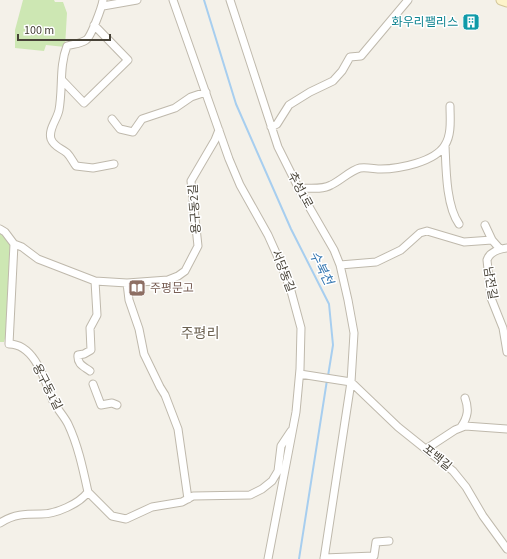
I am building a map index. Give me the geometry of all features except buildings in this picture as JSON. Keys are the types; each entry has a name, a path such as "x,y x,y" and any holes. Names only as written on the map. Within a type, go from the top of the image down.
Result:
{"street":[{"path":"114,164 93,168 76,166 67,153 54,145 51,132 60,108 62,65 67,46 87,40 91,35 103,3 137,0"},
{"name":"서당동길","path":"173,0 240,185 268,235 291,291 301,328 300,374 292,431 268,559"},
{"name":"추성1로","path":"230,0 278,147 298,188 334,250 340,265 354,333 349,382"},
{"path":"272,128 289,105 310,92 333,81 342,71 350,57 361,56 408,0"},
{"path":"501,0 507,2"},
{"path":"62,80 84,103 128,60 94,25"},
{"path":"112,119 120,129 133,132 142,119 175,108 191,97 206,92"},
{"path":"450,106 449,130 445,145 448,192 454,217 459,224"},
{"name":"용구동2길","path":"0,229 5,232 14,244 22,247 38,259 95,281 127,283 168,280 178,276 185,271 198,246 191,180 215,140 219,130"},
{"path":"298,188 319,188 330,186 359,168 382,169 412,165 440,151 445,145"},
{"path":"485,226 492,240 504,248"},
{"path":"340,265 376,262 401,250 420,233 427,231 464,242 492,240"},
{"name":"용구동1길","path":"14,244 9,344 15,344 27,350 43,374 54,403 68,424 73,437 79,453 88,492"},
{"name":"남전길","path":"504,248 489,256 487,260 491,298 502,328 507,352"},
{"path":"90,371 77,360 78,355 84,354 91,350 90,328 97,316 95,281"},
{"path":"127,283 144,354 160,387 166,395 178,429 188,499"},
{"path":"300,374 349,382 324,559 374,556 376,542 389,542"},
{"name":"포백길","path":"349,382 398,427 459,477 483,516 507,549"},
{"path":"94,384 101,404 112,403 117,405"},
{"path":"461,427 466,419 468,411 465,398"},
{"path":"426,449 461,427 470,426 507,429"},
{"path":"0,523 12,516 32,513 42,514 58,511 74,503 88,492 105,510 119,519 126,519 152,507 182,502 201,496 250,495 262,489 272,481 278,471 281,446 292,431"}],"green space":[{"path":"23,0 54,0 55,2 63,2 67,13 65,47 46,45 44,51 15,48 15,30"},
{"path":"0,231 8,236 11,248 6,335 4,342 0,342"}],"waterway":[{"name":"수북천","path":"204,0 236,104 291,229 329,304 333,345 328,376"},
{"name":"수북천","path":"299,559 327,380"}],"place":[{"name":"화우리팰리스","path":"471,22"},
{"name":"주평문고","path":"137,288"}],"district":[{"name":"주평리","path":"200,334"}]}
